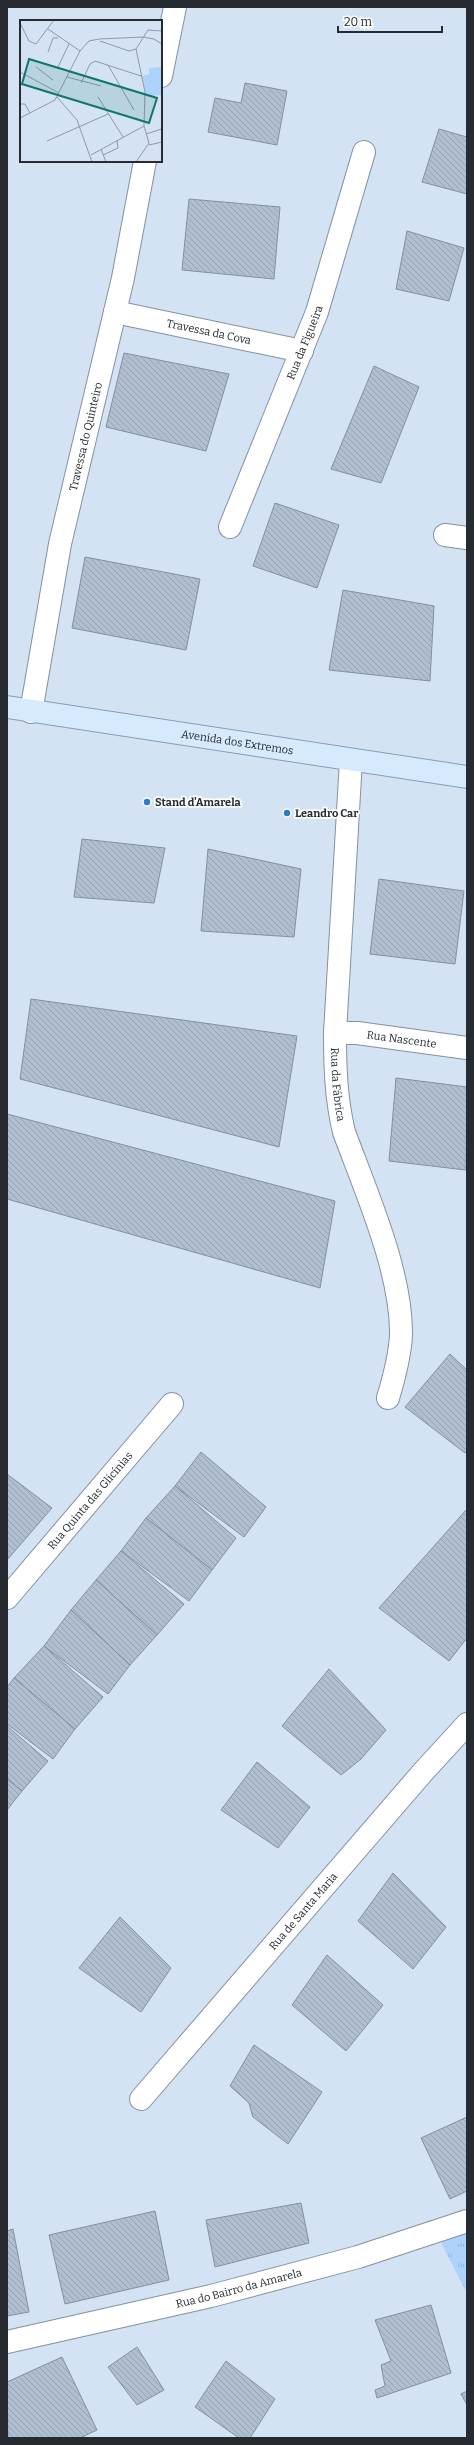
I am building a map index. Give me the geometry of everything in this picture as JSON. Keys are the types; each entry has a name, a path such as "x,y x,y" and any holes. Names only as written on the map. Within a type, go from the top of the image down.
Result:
{"main road":[{"name":"Avenida dos Extremos","path":"7,707 31,712 467,777"}],"street":[{"path":"162,71 175,7"},
{"name":"Rua da Figueira","path":"230,528 302,351 316,312 364,152"},
{"name":"Travessa do Quinteiro","path":"31,712 60,544 115,312 145,162"},
{"name":"Travessa da Cova","path":"115,312 302,351"},
{"path":"445,535 467,538"},
{"name":"Rua da Fábrica","path":"351,760 335,1033 338,1107 396,1284 401,1335 396,1372 388,1398"},
{"name":"Rua Nascente","path":"335,1033 356,1033 467,1048"},
{"name":"Rua Quinta das Glicínias","path":"7,1598 172,1404"},
{"name":"Rua de Santa Maria","path":"141,2099 423,1772 467,1724"},
{"name":"Rua do Bairro da Amarela","path":"7,2342 210,2296 358,2257 467,2221"}],"green space":[{"path":"467,2229 467,2293 441,2243"}],"building":[{"path":"245,83 287,91 277,145 208,132 215,98 241,103"},
{"path":"439,129 467,137 467,194 422,182"},
{"path":"189,199 280,207 274,279 182,270"},
{"path":"407,231 464,248 449,301 396,289"},
{"path":"124,353 229,374 206,451 106,427"},
{"path":"374,366 419,387 381,483 331,469"},
{"path":"275,503 339,525 317,588 253,566"},
{"path":"85,557 200,579 186,650 72,628"},
{"path":"343,590 434,606 430,681 329,670"},
{"path":"82,839 165,848 154,903 74,897"},
{"path":"208,849 301,869 294,937 201,931"},
{"path":"379,879 464,891 455,964 370,954"},
{"path":"31,999 297,1036 279,1147 20,1079"},
{"path":"396,1078 467,1087 466,1170 389,1161"},
{"path":"7,1114 335,1201 320,1288 7,1199"},
{"path":"450,1354 467,1370 467,1451 465,1453 405,1407"},
{"path":"201,1452 266,1507 244,1537 175,1486"},
{"path":"7,1474 52,1508 7,1560"},
{"path":"175,1486 236,1538 212,1570 146,1518"},
{"path":"467,1509 467,1638 449,1661 379,1608"},
{"path":"146,1518 212,1570 189,1601 121,1551"},
{"path":"121,1551 184,1604 157,1635 96,1580"},
{"path":"96,1580 157,1635 130,1665 71,1610"},
{"path":"71,1610 130,1665 108,1694 44,1646"},
{"path":"44,1646 103,1697 75,1729 14,1678"},
{"path":"329,1669 386,1730 361,1759 341,1775 282,1726"},
{"path":"14,1678 75,1729 53,1759 7,1724 7,1687"},
{"path":"7,1726 48,1761 22,1791 7,1779"},
{"path":"257,1762 310,1807 278,1848 221,1810"},
{"path":"7,1779 22,1791 7,1810"},
{"path":"393,1873 446,1927 413,1969 358,1921"},
{"path":"120,1917 171,1968 141,2012 79,1968"},
{"path":"327,1955 383,2005 346,2051 292,2005"},
{"path":"254,2045 322,2092 288,2144 253,2117 249,2103 230,2086"},
{"path":"467,2117 467,2191 450,2199 421,2138"},
{"path":"301,2203 309,2243 215,2267 206,2220"},
{"path":"155,2211 169,2280 65,2304 49,2235"},
{"path":"13,2229 29,2312 7,2316 7,2231"},
{"path":"431,2305 451,2373 377,2398 375,2390 385,2386 381,2365 391,2361 375,2320"},
{"path":"137,2347 164,2390 137,2405 108,2367"},
{"path":"62,2357 97,2430 80,2438 8,2438 7,2382"},
{"path":"226,2361 275,2399 250,2438 239,2438 195,2407"},
{"path":"467,2391 467,2405 461,2394"}],"place":[{"name":"Stand d'Amarela","path":"147,802"},
{"name":"Leandro Car","path":"287,813"}]}
